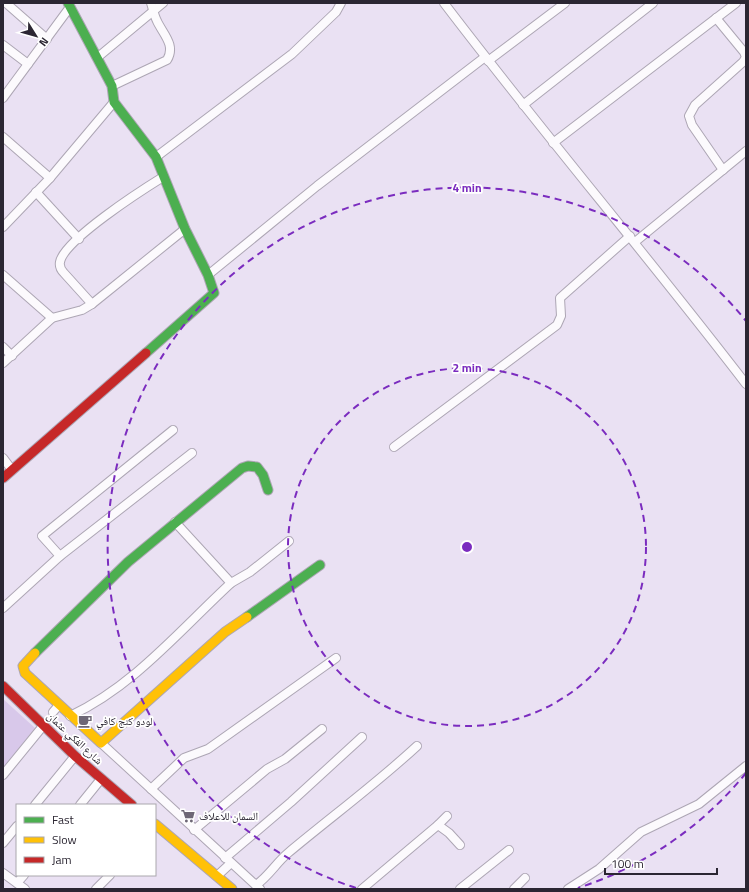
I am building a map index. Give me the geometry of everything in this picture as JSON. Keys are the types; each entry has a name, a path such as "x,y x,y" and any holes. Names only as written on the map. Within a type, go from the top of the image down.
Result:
{"street":[{"path":"98,57 152,6 163,3"},
{"path":"156,157 292,54 336,12 341,3"},
{"path":"444,3 553,143 632,239 746,384"},
{"path":"208,275 317,186 487,59 565,3"},
{"path":"523,105 653,3"},
{"path":"553,143 736,3"},
{"path":"3,98 69,5 98,57 112,86 114,102 156,157 162,177 185,229 208,275 214,293 3,478"},
{"path":"5,6 46,39"},
{"path":"112,86 167,60 171,54 169,42 156,20 152,6"},
{"path":"716,18 744,52 746,57 743,62 695,105 689,116 692,125 723,170"},
{"path":"3,45 28,64"},
{"path":"3,227 50,178 114,102"},
{"path":"3,137 50,178"},
{"path":"394,446 557,326 561,316 560,298 632,239 746,151"},
{"path":"92,304 60,268 63,255 119,204 162,177"},
{"path":"36,192 79,239"},
{"path":"3,363 52,318 72,314 92,304 185,229"},
{"path":"3,275 52,318"},
{"path":"3,347 12,356"},
{"path":"60,556 42,536 173,430"},
{"path":"3,608 60,556 192,453"},
{"path":"3,458 12,470"},
{"path":"268,490 263,473 255,466 247,465 175,522 128,562 26,661 24,666 25,673 56,709 70,716 101,743 194,830 258,887 287,854 369,789 417,746"},
{"path":"175,522 231,583"},
{"path":"70,716 98,701 129,680 231,583 250,572 289,541"},
{"path":"101,743 225,632 320,565"},
{"path":"151,789 184,758 208,749 336,658"},
{"name":"شارع الفكي عثمان","path":"3,686 75,756 131,804"},
{"path":"3,774 43,726"},
{"path":"194,830 262,773 285,760 322,729"},
{"path":"216,876 228,860 362,738"},
{"path":"36,804 75,756"},
{"path":"568,889 599,869 641,832 699,804 746,766"},
{"path":"81,804 101,779"},
{"path":"362,889 447,816"},
{"path":"438,825 449,833 460,845"},
{"path":"3,843 16,827"},
{"path":"157,830 216,876 227,888"},
{"path":"460,889 509,850"},
{"path":"3,873 25,889"},
{"path":"17,883 23,876"},
{"path":"96,889 109,876"},
{"path":"514,889 525,878"}],"shaded area":[{"path":"3,699 35,728 3,768"}],"traffic: fast":[{"path":"68,3 112,86 114,102 156,157 185,229 208,275 214,293 146,353"},
{"path":"35,653 128,562 242,468 248,466 257,467 263,475 268,490"},
{"path":"247,617 320,565"}],"traffic: slow":[{"path":"35,653 23,666 25,673 101,743 225,632 247,617"},
{"path":"156,825 232,889"}],"traffic: jam":[{"path":"3,478 146,353"},
{"path":"3,686 75,756 131,804"}],"place":[{"name":"لودو كنج كافي","path":"85,721"},
{"name":"السمان للاعلاف","path":"188,816"}]}
